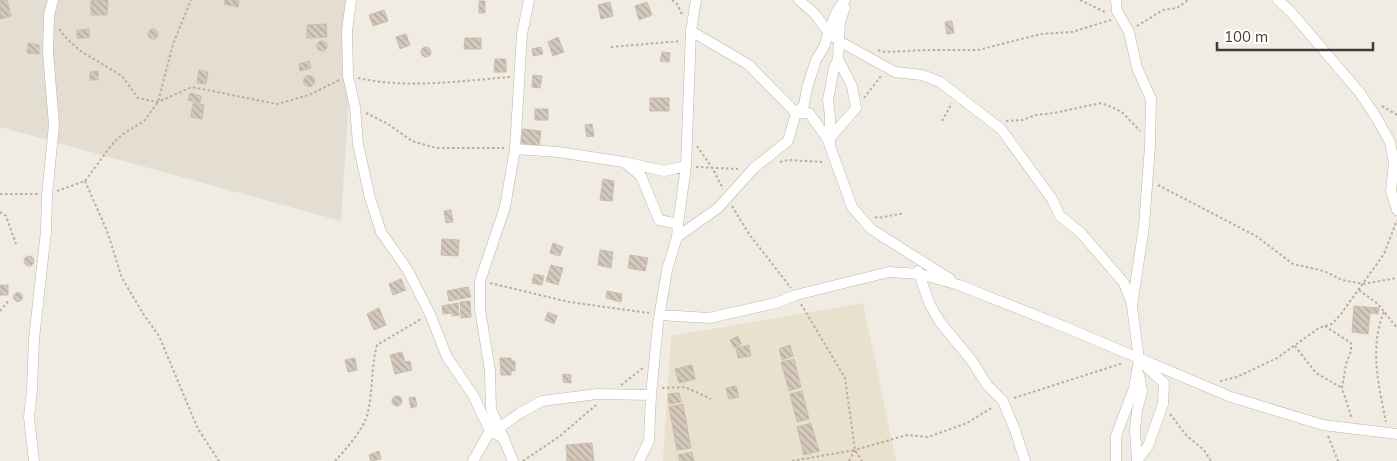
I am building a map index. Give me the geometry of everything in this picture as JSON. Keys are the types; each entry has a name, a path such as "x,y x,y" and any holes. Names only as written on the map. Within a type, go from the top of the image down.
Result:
{"street":[{"path":"34,461 29,417 34,339 46,231 47,195 54,125 48,52 48,15 53,0"},
{"path":"351,0 348,31 348,76 355,107 358,144 370,198 381,232 407,269 430,314 447,357 495,429 504,438 513,461"},
{"path":"495,429 491,410 490,371 480,310 480,281 505,207 515,148 518,76 522,34 529,0"},
{"path":"639,461 649,441 660,315 667,270 677,237 686,166 691,36 696,0"},
{"path":"799,0 815,14 828,32 839,41 895,72 922,75 940,82 1001,129 1052,199 1060,216 1081,233 1124,283 1132,306 1142,391 1135,430 1137,461"},
{"path":"677,237 718,208 754,168 788,141 796,113 804,105 816,60 824,47 837,10 847,0"},
{"path":"847,0 840,21 838,59 834,68 828,100 830,142 852,207 871,229 959,285"},
{"path":"1116,0 1120,20 1129,32 1137,68 1151,99 1150,146 1144,226 1132,306"},
{"path":"1278,0 1291,12 1360,93 1376,117 1390,142 1394,163 1391,191 1397,210"},
{"path":"691,36 749,65 796,113 810,113 830,142"},
{"path":"830,142 856,108 852,86 838,59"},
{"path":"515,148 558,152 624,162 664,171 686,166"},
{"path":"624,162 641,176 659,220 678,224"},
{"path":"898,245 916,264 930,305 940,322 972,361 987,384 1003,401 1025,461"},
{"path":"660,315 709,318 889,272 920,274 959,285 1138,362 1231,397 1323,425 1393,434"},
{"path":"1137,461 1148,446 1163,404 1164,383 1138,362"},
{"path":"1116,461 1116,436 1134,388 1138,362"},
{"path":"473,461 495,429 542,401 597,394 652,391"}],"path":[{"path":"0,194 47,195 85,181 114,142 144,121 158,102 173,44 191,0"},
{"path":"1080,0 1120,20"},
{"path":"1129,32 1163,10 1177,8 1188,0"},
{"path":"48,15 68,40 82,52 122,76 138,98 158,102 192,87 278,104 309,95 348,76 381,83 454,82 518,76"},
{"path":"874,50 885,52 978,50 1041,34 1072,32 1120,20"},
{"path":"611,47 691,36"},
{"path":"856,108 883,74 895,72"},
{"path":"942,121 948,111 954,93"},
{"path":"989,120 1023,120 1035,115 1101,103 1112,106 1123,113 1139,129 1150,146"},
{"path":"355,107 388,124 412,141 436,148 515,148"},
{"path":"1148,178 1165,189 1256,236 1294,264 1324,271 1342,280 1363,284 1397,278"},
{"path":"85,181 107,230 122,278 159,336 198,428 220,461"},
{"path":"0,212 6,216 16,244"},
{"path":"860,217 870,216 879,218 904,213"},
{"path":"1219,381 1237,378 1277,358 1319,328 1332,324 1384,254 1397,220"},
{"path":"480,281 569,302 612,306 660,315"},
{"path":"1359,290 1378,304 1397,328"},
{"path":"0,311 9,300"},
{"path":"1384,312 1379,323 1378,386 1393,434"},
{"path":"335,461 352,442 368,414 373,359 377,345 430,314"},
{"path":"1325,326 1351,343 1351,351 1346,364 1342,388 1355,429"},
{"path":"1294,346 1316,373 1342,388"},
{"path":"523,461 560,436 655,359"},
{"path":"792,461 855,450 906,435 928,438 967,423 1003,401 1138,362"},
{"path":"652,391 685,387 711,399"},
{"path":"1163,404 1186,435 1204,450 1210,461"},
{"path":"1323,425 1338,461"},
{"path":"850,461 855,450"}],"shaded area":[{"path":"0,0 355,0 341,221 0,127"},
{"path":"863,303 896,461 663,461 671,336"}],"building":[{"path":"0,0 7,0 11,16 0,19"},
{"path":"91,0 108,0 107,15 91,15"},
{"path":"225,0 239,0 238,7 224,4"},
{"path":"479,1 485,1 485,13 479,13"},
{"path":"610,2 613,16 601,19 598,5"},
{"path":"647,2 652,15 639,20 635,6"},
{"path":"384,10 388,21 373,26 369,15"},
{"path":"952,21 954,33 947,34 945,22"},
{"path":"326,24 327,37 307,38 307,25"},
{"path":"89,29 89,38 77,38 77,30"},
{"path":"153,29 158,34 153,39 148,34"},
{"path":"406,34 410,45 400,49 396,37"},
{"path":"558,37 564,52 553,56 548,42"},
{"path":"465,38 481,38 481,49 464,49"},
{"path":"320,41 324,41 327,46 324,51 320,51 317,48 317,44"},
{"path":"28,43 39,45 39,54 27,53"},
{"path":"424,47 428,47 431,52 428,57 424,57 421,54 421,50"},
{"path":"541,47 543,54 533,56 532,49"},
{"path":"662,52 670,53 669,62 660,61"},
{"path":"495,59 506,59 506,72 494,72"},
{"path":"309,61 311,68 300,71 299,64"},
{"path":"199,70 208,72 206,84 197,83"},
{"path":"98,71 98,80 90,80 90,72"},
{"path":"533,75 542,76 540,88 532,87"},
{"path":"307,76 311,76 314,81 313,85 307,86 304,83 304,79"},
{"path":"190,93 201,96 200,103 188,100"},
{"path":"650,98 669,98 669,111 650,111"},
{"path":"193,103 204,105 202,119 191,117"},
{"path":"535,109 548,109 548,120 535,120"},
{"path":"592,124 594,136 587,137 585,125"},
{"path":"523,129 541,131 539,146 521,143"},
{"path":"603,179 614,181 612,201 600,200"},
{"path":"451,210 453,222 446,223 444,211"},
{"path":"442,239 459,240 458,256 441,255"},
{"path":"553,243 563,247 560,256 550,253"},
{"path":"600,250 613,252 611,268 598,265"},
{"path":"630,255 648,258 645,271 628,268"},
{"path":"29,256 34,261 29,266 24,261"},
{"path":"551,265 563,268 558,285 546,281"},
{"path":"534,274 544,276 542,285 532,283"},
{"path":"401,279 406,290 393,295 389,284"},
{"path":"0,285 8,285 8,295 0,295"},
{"path":"468,287 471,297 449,301 447,291"},
{"path":"607,291 622,294 621,302 606,298"},
{"path":"18,292 23,297 18,302 13,297"},
{"path":"470,301 471,317 461,318 460,302"},
{"path":"458,303 459,315 452,316 452,313 443,314 442,306"},
{"path":"1354,306 1379,308 1378,314 1370,313 1368,334 1352,332"},
{"path":"379,308 386,325 374,330 367,314"},
{"path":"548,312 557,316 554,324 545,320"},
{"path":"738,336 741,344 734,348 730,340"},
{"path":"749,345 751,356 738,358 736,348"},
{"path":"790,345 793,356 782,360 779,349"},
{"path":"402,352 405,362 410,361 412,370 395,374 390,355"},
{"path":"355,358 357,370 348,372 345,360"},
{"path":"500,358 511,358 511,361 515,361 515,371 511,371 511,375 501,375"},
{"path":"794,359 801,387 789,391 781,362"},
{"path":"692,365 695,379 679,383 675,369"},
{"path":"563,374 571,375 571,383 563,382"},
{"path":"736,386 739,397 729,399 726,388"},
{"path":"802,391 809,419 797,422 790,394"},
{"path":"679,393 681,402 669,404 668,394"},
{"path":"395,396 399,396 402,401 401,405 395,406 392,403 392,399"},
{"path":"415,397 417,406 411,408 409,398"},
{"path":"683,404 691,448 677,450 669,407"},
{"path":"811,423 819,451 804,455 797,427"},
{"path":"592,443 594,461 567,461 566,445"},
{"path":"379,451 381,459 371,461 369,455"},
{"path":"692,452 694,461 680,461 678,455"}]}
